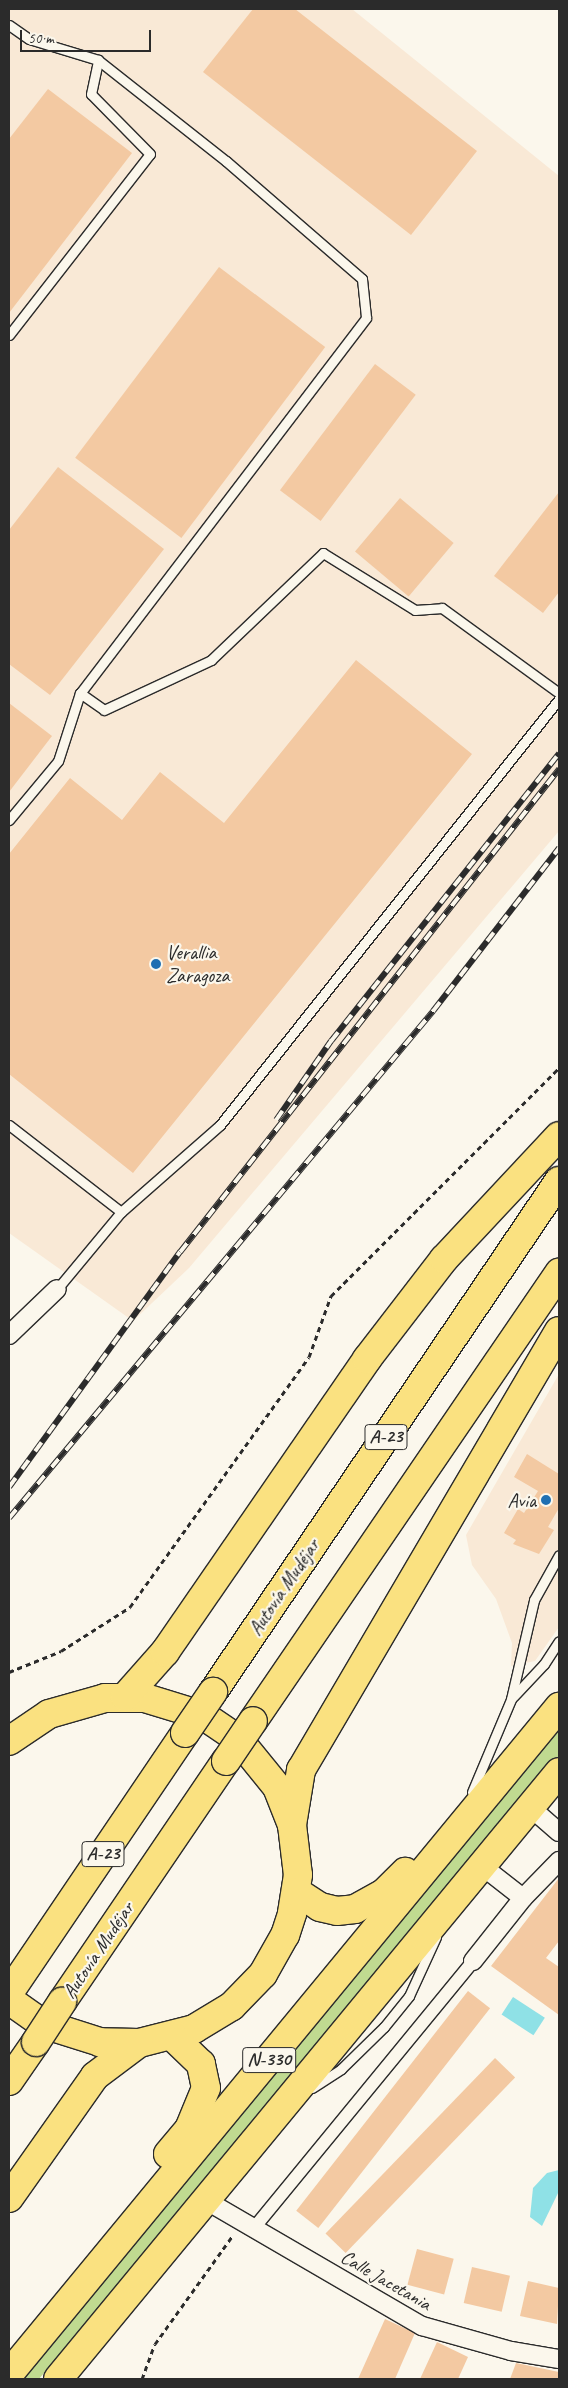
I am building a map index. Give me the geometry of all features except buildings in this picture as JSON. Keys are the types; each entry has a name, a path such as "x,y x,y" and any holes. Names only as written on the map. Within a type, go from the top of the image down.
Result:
{"highway":[{"path":"125,1697 165,1652 373,1351 444,1259 559,1136"},
{"name":"Autovía Mudéjar","path":"15,1984 559,1181"},
{"name":"Autovía Mudéjar","path":"9,2081 559,1273"},
{"path":"292,1825 301,1770 559,1331"},
{"path":"9,2000 61,2032 100,2042 139,2043 173,2037 214,2019 249,1991 272,1962 285,1935 296,1892 298,1858 292,1825 266,1770 222,1727 179,1706 125,1697 67,1707 11,1737"},
{"name":"N-330","path":"9,2374 559,1707"},
{"path":"296,1892 320,1907 337,1911 355,1909 371,1902 404,1873 496,1762 528,1745"},
{"name":"N-330","path":"58,2379 207,2201 559,1772"},
{"path":"9,2347 189,2128 206,2088 201,2064 173,2037"},
{"path":"9,2198 95,2076 139,2043"}],"street":[{"path":"9,1335 58,1289"},
{"path":"530,1807 559,1832"},
{"path":"248,2225 473,1961 523,1898 559,1861"},
{"path":"482,1866 523,1898"},
{"name":"Calle Jacetania","path":"207,2201 422,2326 512,2351 559,2359"}],"lane":[{"path":"9,26 28,39 98,60 226,161 362,279 366,318 80,692 58,761 9,820"},
{"path":"9,335 150,154 91,94 98,60"},
{"path":"80,692 104,710 211,660 323,553 415,610 442,608 559,693"},
{"path":"58,1289 121,1212 220,1125 559,699"},
{"path":"9,1125 121,1212"},
{"path":"472,1792 511,1699 528,1618 543,1583 559,1555"},
{"path":"511,1699 544,1664 559,1641"}],"path":[{"path":"9,1672 61,1651 130,1607 309,1357 331,1296 559,1068"},
{"path":"142,2379 156,2344 248,2225"}],"shaded area":[{"name":"Verallia Zaragoza","path":"9,9 352,9 559,176 559,831 189,1268 133,1321 9,1233"},
{"path":"559,1374 559,1627 535,1661 511,1666 512,1643 496,1599 472,1565 466,1535"}],"green space":[{"path":"559,1726 559,1756 255,2117 39,2379 17,2379"}],"water":[{"path":"513,1997 545,2018 533,2035 502,2015"},
{"path":"559,2170 559,2191 542,2226 530,2217 533,2188 547,2173"}],"railway":[{"path":"276,1120 331,1041 559,753"},
{"path":"9,1487 180,1252 559,769"},
{"path":"9,1518 433,1011 559,848"}],"place":[{"name":"Verallia Zaragoza","path":"156,964"},
{"name":"Avia","path":"546,1500"}]}
